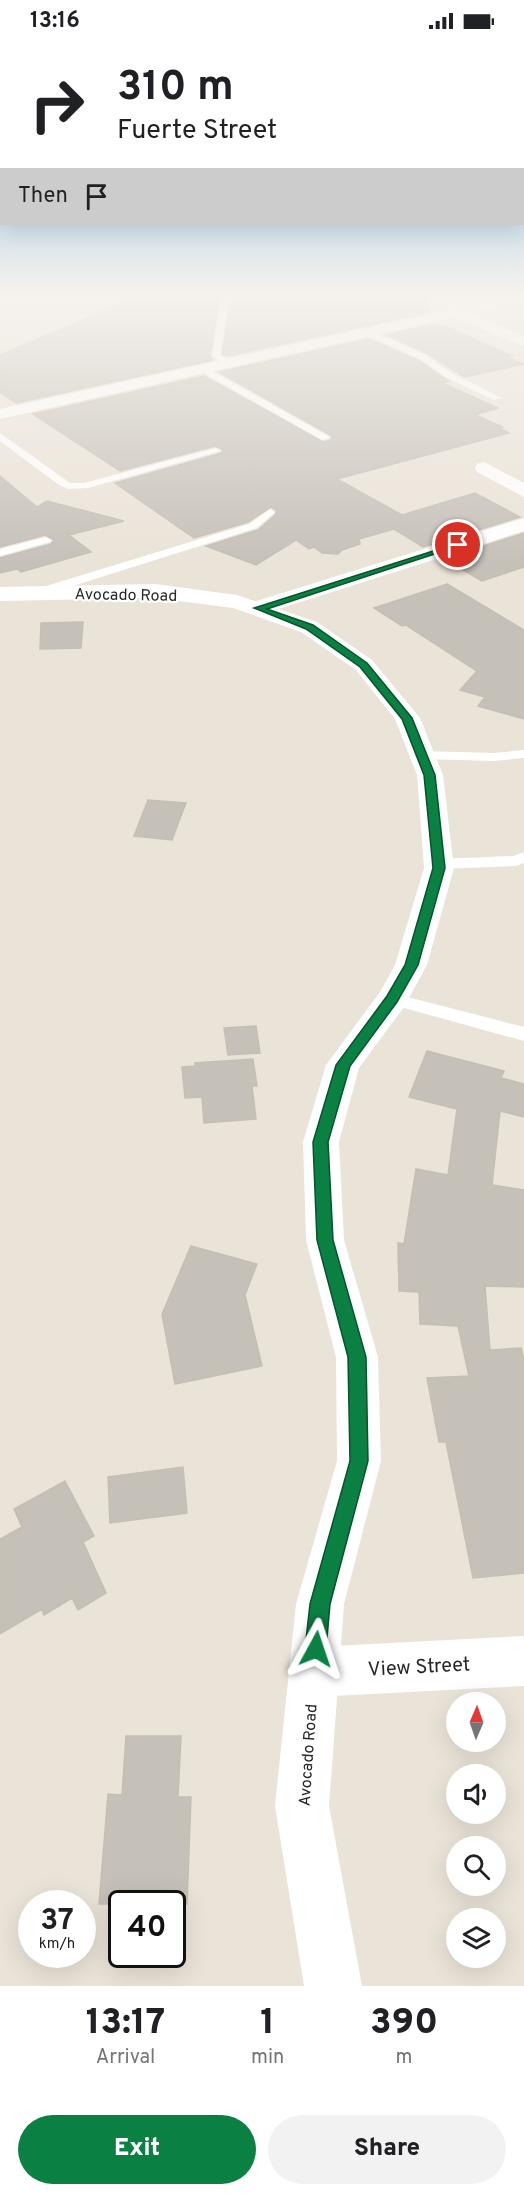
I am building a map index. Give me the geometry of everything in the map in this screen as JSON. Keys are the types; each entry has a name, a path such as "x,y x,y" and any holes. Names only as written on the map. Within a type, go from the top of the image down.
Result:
{"street":[{"path":"0,414 137,384"},
{"path":"483,468 524,491"},
{"path":"258,608 524,524"},
{"name":"Avocado Road","path":"17,594 154,591 237,602 309,627 364,665 407,718 430,775 439,864 411,965 392,999 343,1065 321,1142 325,1240 357,1357 359,1461 320,1604 302,1806 333,1986"},
{"name":"View Street","path":"314,1672 524,1661"}],"lane":[{"path":"229,384 325,438"},
{"path":"467,384 497,398"},
{"path":"0,435 63,483 75,486 96,483 216,451"},
{"path":"17,594 253,526 270,512"},
{"path":"0,553 46,540"},
{"path":"422,756 494,757 524,754"},
{"path":"439,864 516,861 524,857"},
{"path":"392,999 524,1034"}],"building":[{"path":"0,384 104,384 16,403 0,392"},
{"path":"169,384 218,384 323,442 331,440 332,436 240,384 444,384 498,408 475,415 503,427 499,428 509,433 337,479 402,515 475,493 520,517 423,547 394,529 359,539 360,544 342,550 338,554 322,553 314,547 309,549 296,540 256,565 206,546 258,530 276,514 276,510 271,507 248,522 194,538 115,483 222,453 222,449 215,446 120,471 33,414"},
{"path":"0,476 37,507 47,501 124,521 69,535 91,552 21,572 17,569 0,573 0,558 51,544 54,540 45,535 0,547"},
{"path":"524,533 524,567 482,581 444,559"},
{"path":"447,584 524,630 524,719 478,706 485,697 460,690 477,671 406,625 402,626 374,608"},
{"path":"83,622 81,648 40,649 41,623"},
{"path":"148,800 186,803 172,840 134,836"},
{"path":"256,1026 260,1053 228,1055 224,1028"},
{"path":"427,1051 504,1071 501,1078 524,1084 524,1117 500,1111 492,1185 524,1190 524,1287 485,1286 490,1350 521,1348 524,1360 524,1573 473,1578 446,1442 439,1442 427,1378 469,1376 458,1326 420,1324 419,1292 399,1291 398,1243 404,1244 416,1169 448,1175 457,1109 409,1097"},
{"path":"253,1059 257,1086 252,1086 256,1119 204,1123 202,1097 185,1098 182,1067 195,1066 195,1063"},
{"path":"191,1246 257,1264 245,1295 262,1366 175,1384 162,1314"},
{"path":"183,1467 187,1513 110,1523 108,1477"},
{"path":"65,1481 94,1536 83,1542 106,1593 78,1610 72,1598 44,1615 42,1609 0,1634 0,1539 22,1527 14,1509"},
{"path":"126,1736 181,1736 178,1797 191,1797 187,1904 186,1890 108,1890 108,1904 99,1904 108,1794 122,1795"}],"route":[{"path":"316,1649 320,1604 359,1461 357,1357 325,1240 321,1142 343,1065 392,999 411,965 439,868 430,775 407,718 364,665 309,627 258,608 458,545"}]}
